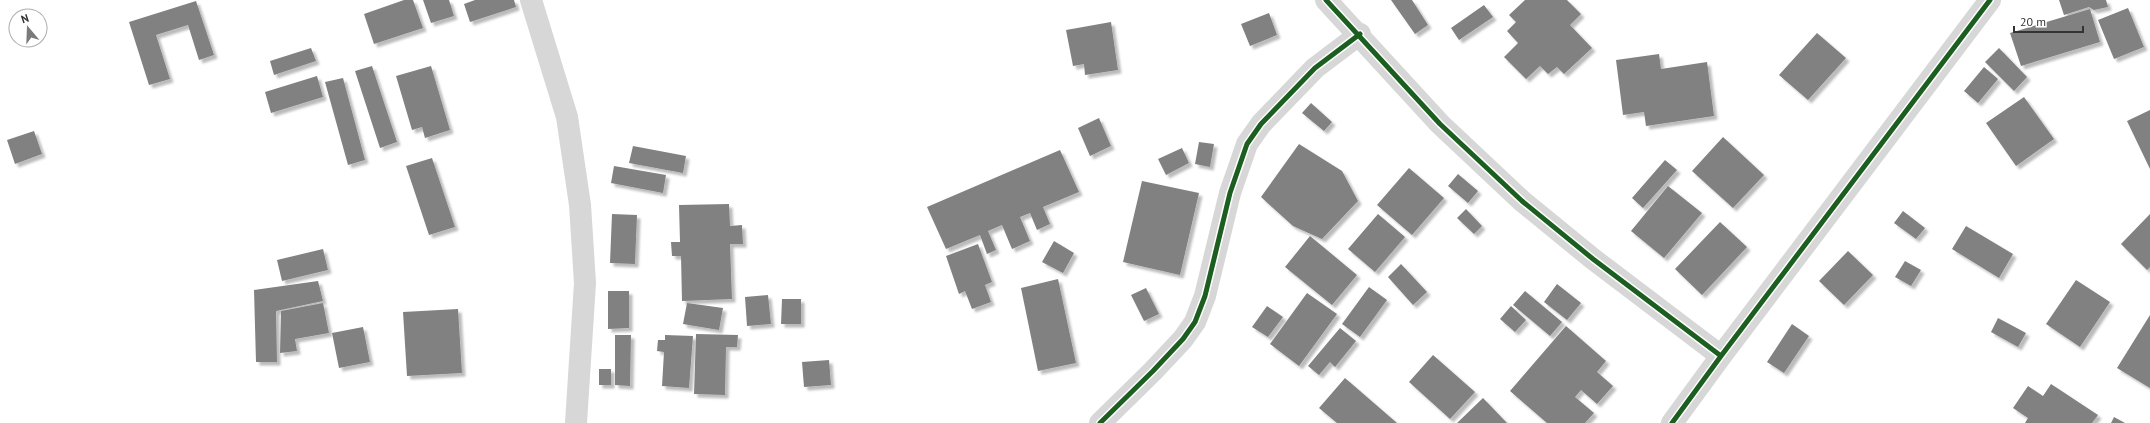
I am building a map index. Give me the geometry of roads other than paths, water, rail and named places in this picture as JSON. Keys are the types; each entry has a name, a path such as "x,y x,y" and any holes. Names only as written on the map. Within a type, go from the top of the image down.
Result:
{"street":[{"path":"531,0 567,117 580,205 585,283 576,423"},
{"path":"1326,0 1360,34 1440,124 1522,201 1721,356"},
{"path":"1672,423 1990,0"},
{"path":"1100,423 1153,371 1183,339 1195,322 1205,296 1230,193 1247,144 1261,124 1315,68 1360,34"}]}
